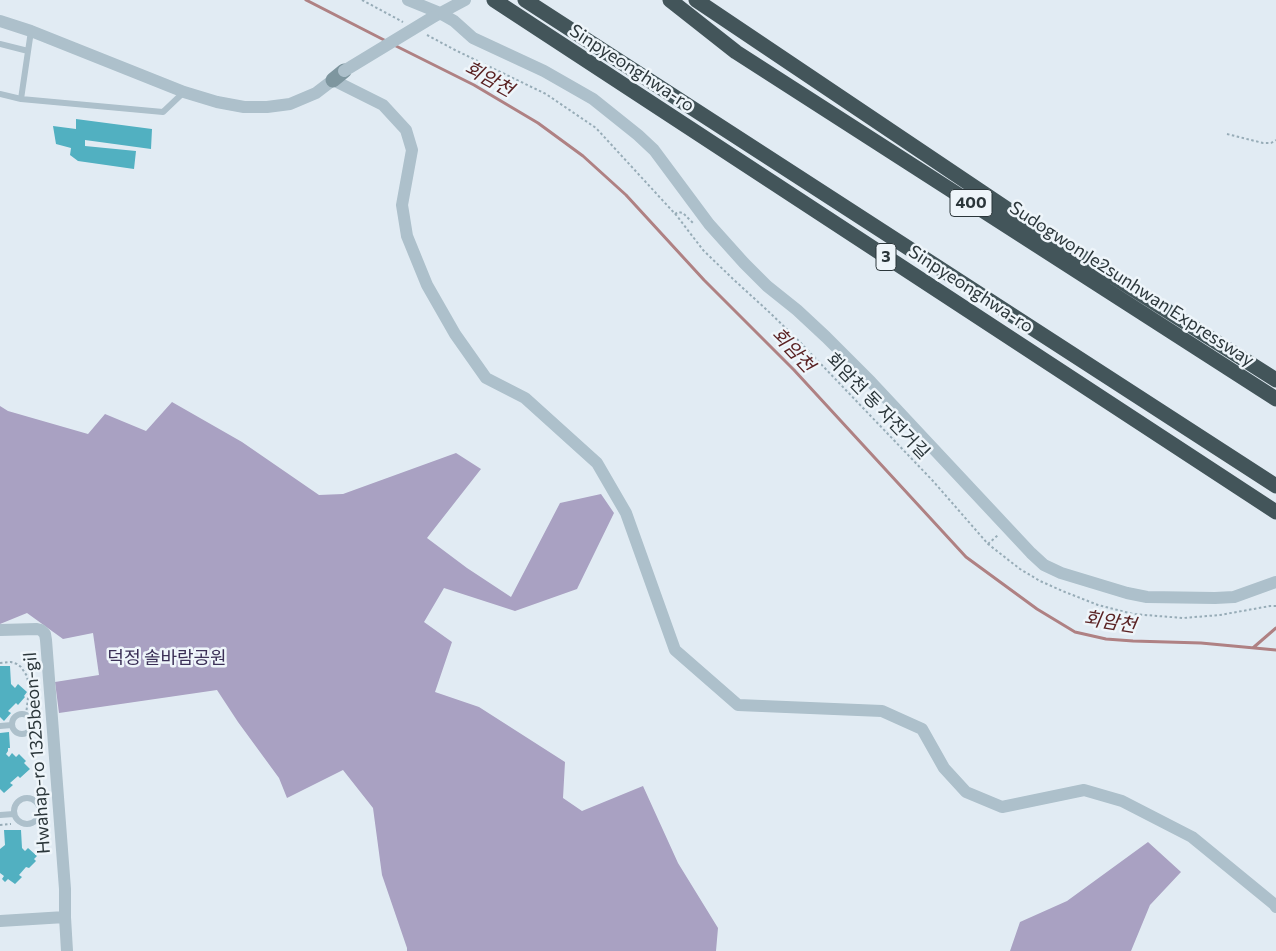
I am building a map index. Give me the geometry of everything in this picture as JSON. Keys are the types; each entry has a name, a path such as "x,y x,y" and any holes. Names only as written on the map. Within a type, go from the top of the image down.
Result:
{"highway":[{"name":"Sinpyeonghwa-ro","path":"525,0 1276,486"},
{"name":"Sudogwon Je2sunhwan Expressway","path":"670,0 736,52 1276,398"},
{"name":"Sudogwon Je2sunhwan Expressway","path":"696,0 1002,205 1276,380"},
{"name":"Sinpyeonghwa-ro","path":"495,1 1276,512"}],"street":[{"path":"408,0 437,15 454,21 473,38 544,71 593,99 638,135 654,150 710,224 744,263 767,286 826,337 871,382 1044,565 1061,573 1127,593 1147,597 1215,598 1234,596 1276,582"},
{"path":"0,21 31,31 184,92 217,102 244,107 267,107 290,104 316,92 437,15 465,0"},
{"path":"339,76 383,105 406,130 412,150 402,205 407,236 427,284 455,334 486,378 525,398 597,463 626,513 675,650 738,705 882,711 922,729 944,768 966,792 1002,807 1084,790 1122,802 1192,837 1276,907"},
{"name":"Hwahap-ro 1325beon-gil","path":"0,630 37,629 45,634 65,889 65,917"},
{"path":"0,921 65,917 67,951"}],"lane":[{"path":"21,99 31,31"},
{"path":"0,44 28,52"},
{"path":"1,95 21,99 163,112 184,92"},
{"path":"17,716 26,716 32,723 28,732 25,734 14,730 12,725 17,716"},
{"path":"0,726 12,725"},
{"path":"26,798 34,800 40,807 38,819 31,824 22,823 14,814 15,805 26,798"},
{"path":"0,815 14,814"}],"path":[{"path":"362,0 404,23"},
{"name":"회암천 동 자전거길","path":"421,32 546,94 596,128 677,216 703,250 796,338 933,481 988,544 1020,569 1040,581 1065,592 1098,605 1133,614 1183,618 1276,606"},
{"path":"1227,134 1263,143 1271,143 1276,140"},
{"path":"0,663 11,662 17,664 27,676 29,689 26,716"},
{"path":"0,825 11,824"}],"green space":[{"name":"덕정 솔바람공원","path":"172,402 242,442 319,495 343,494 456,453 481,469 427,538 467,568 511,597 560,503 601,494 614,513 577,589 515,611 444,588 424,622 452,642 435,692 479,707 565,762 563,798 582,811 643,786 678,863 718,928 716,951 407,951 382,875 373,808 343,770 287,798 279,778 217,690 59,713 55,682 99,675 93,633 63,639 27,613 0,624 0,406 8,411 88,434 105,414 146,431"},
{"path":"1148,842 1181,872 1150,905 1131,951 1010,951 1020,922 1067,901"}],"building":[{"path":"76,119 152,129 151,149 85,140 85,146 136,151 134,169 78,161 70,155 71,148 56,144 53,126 76,129"},
{"path":"0,666 10,666 11,684 15,688 18,684 27,692 18,705 16,703 8,711 11,713 4,721 0,717"},
{"path":"9,732 10,748 8,748 6,754 9,757 12,753 16,757 19,754 26,761 24,763 30,769 20,778 18,776 10,783 13,785 4,793 0,789 0,733"},
{"path":"4,830 21,830 22,848 25,851 28,848 37,856 34,859 36,861 29,868 26,867 19,875 22,877 15,884 8,879 5,882 2,879 4,876 0,873 0,849 5,845"}],"waterway":[{"name":"회암천","path":"306,0 386,41"},
{"name":"회암천","path":"394,45 474,85 538,123 583,156 626,195 704,280 794,370 966,557 1037,609 1075,632 1106,639 1201,643 1276,650"},
{"path":"1254,647 1276,628"}]}
